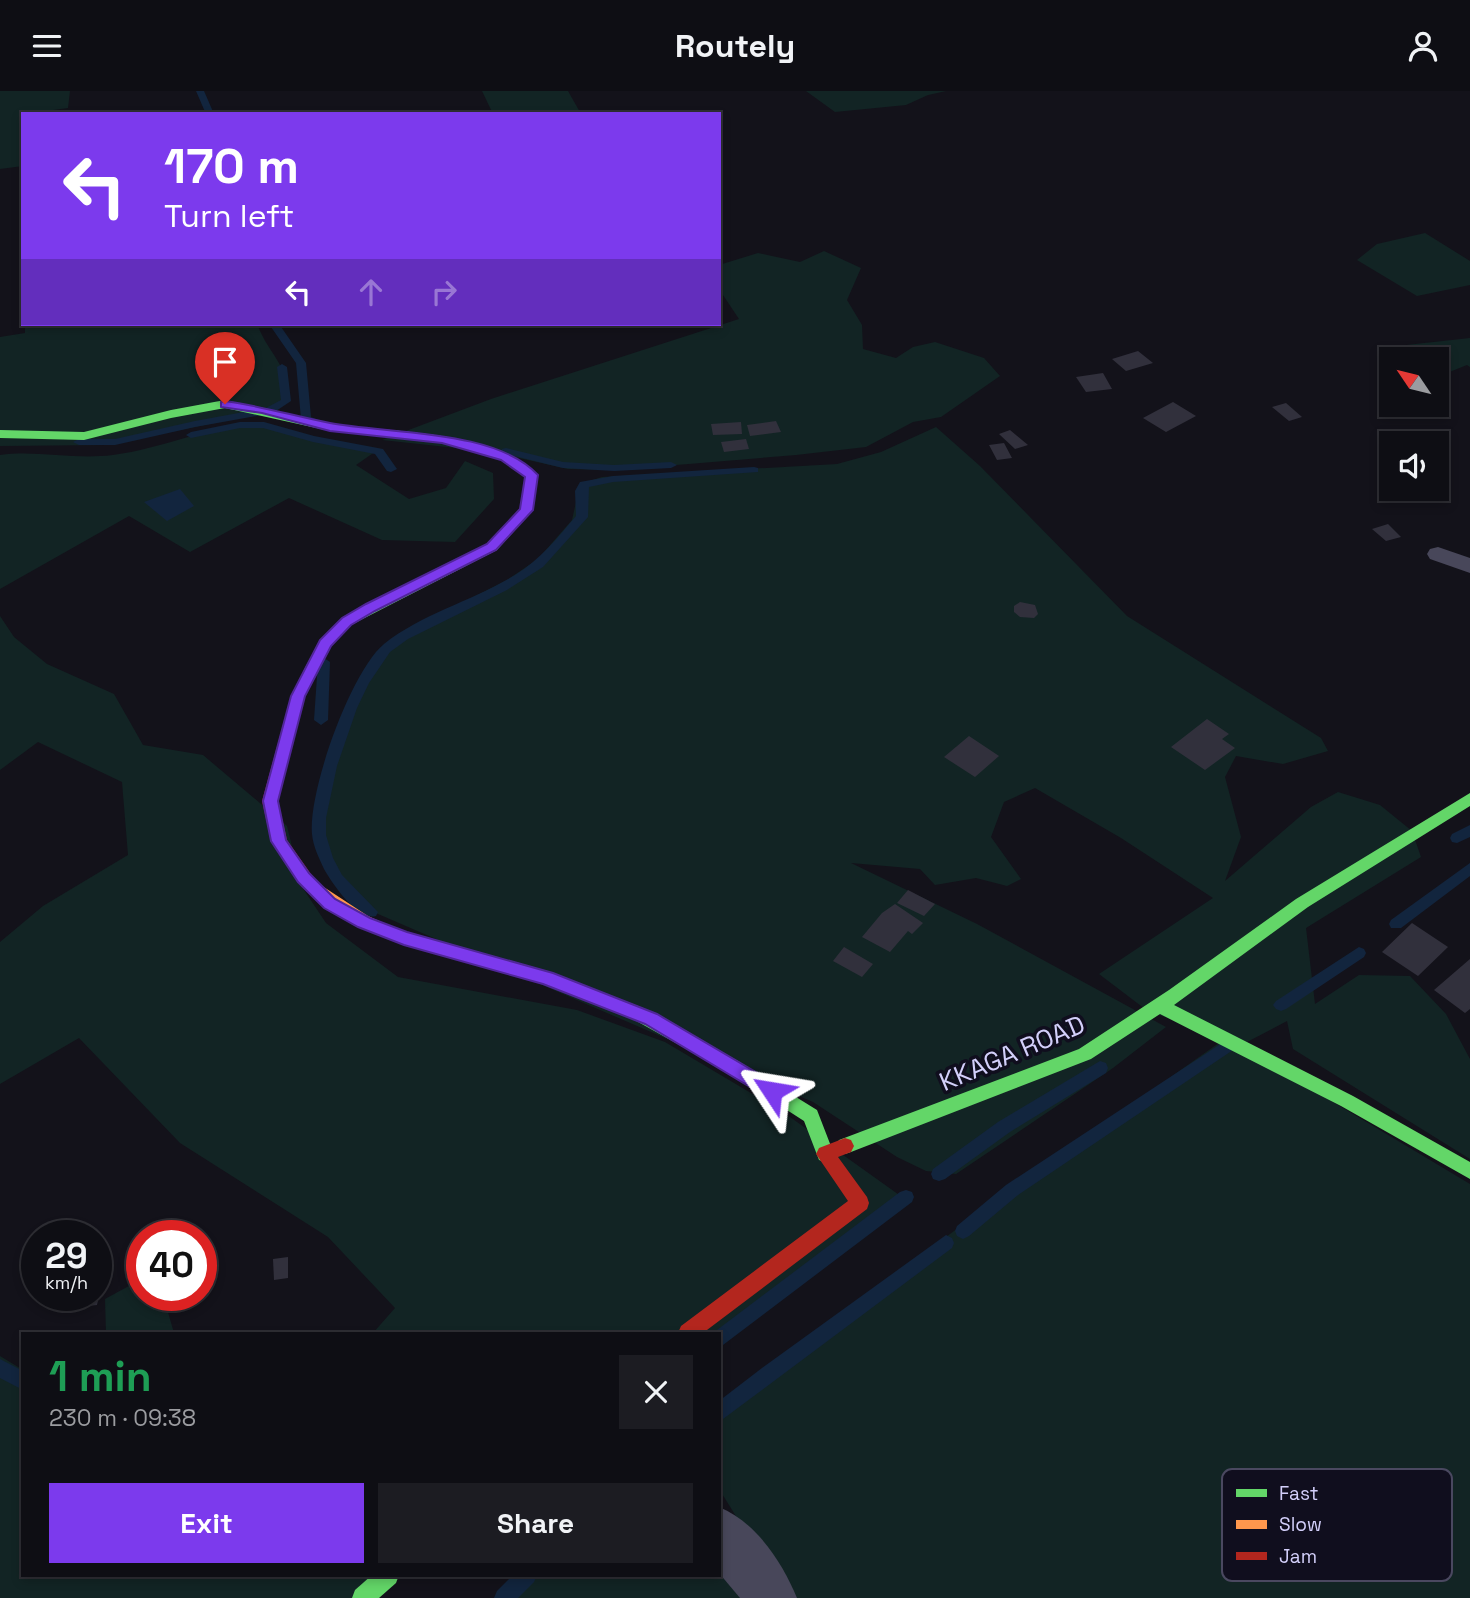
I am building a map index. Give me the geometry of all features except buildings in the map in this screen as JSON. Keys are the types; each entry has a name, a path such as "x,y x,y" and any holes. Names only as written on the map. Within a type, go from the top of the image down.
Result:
{"street":[{"path":"0,434 84,436 170,414 225,404 262,409 330,427 443,439 506,457 532,475 527,510 492,547 370,608 346,622 325,643 298,696 270,801 279,841 304,878 329,903 364,923 404,938 547,978 651,1019 811,1116 825,1154 860,1203 689,1332"},
{"name":"KKAGA ROAD","path":"825,1154 1086,1054 1160,1006 1302,903 1470,799"},
{"path":"1160,1006 1347,1101 1470,1171"},
{"path":"721,1535 755,1573 771,1598"},
{"path":"363,1598 386,1577"}],"lane":[{"path":"1438,554 1470,566"}],"shaded area":[{"path":"0,91 70,91 68,108 21,112 21,166 0,169"},
{"path":"482,91 568,91 580,112 492,112"},
{"path":"806,91 946,91 928,95 906,105 835,112"},
{"path":"1425,233 1470,261 1470,285 1417,296 1357,260 1377,244"},
{"path":"824,251 861,268 847,300 862,325 863,349 896,358 913,347 935,342 984,358 1000,376 941,417 913,422 866,447 796,455 616,470 568,469 493,452 382,440 491,399 739,319 721,292 721,264 758,253 800,262"},
{"path":"25,326 258,326 281,367 288,402 275,411 105,445 0,446 0,337 25,333"},
{"path":"1470,338 1470,367 1467,365 1449,372 1449,347 1388,347"},
{"path":"265,423 313,437 379,449 356,465 409,499 446,488 465,461 493,473 494,499 455,542 382,540 289,498 190,552 129,516 0,589 0,455 113,455 225,428"},
{"path":"936,427 980,466 1127,616 1321,738 1328,751 1283,764 1236,756 1225,777 1241,837 1225,881 1311,807 1338,792 1380,805 1412,831 1421,857 1306,928 1315,1004 1359,975 1410,976 1446,1014 1470,1059 1470,1159 1293,1049 1287,1021 1247,1042 1149,1012 1099,974 1213,898 1121,838 1035,788 1004,802 991,837 1021,879 1007,886 976,878 935,885 920,869 851,863 977,924 1166,1027 1113,1068 956,1174 926,1171 897,1157 813,1102 348,901 329,874 313,829 328,756 341,719 366,668 384,646 412,628 507,580 538,559 572,520 580,484 602,477 837,464 881,452"},
{"path":"0,616 14,637 47,664 114,694 143,745 203,755 287,826 302,887 326,923 398,977 577,1010 665,1042 783,1112 909,1202 721,1345 721,1332 374,1332 395,1308 328,1237 180,1143 79,1038 0,1084 0,942 43,906 128,855 122,782 38,742 0,770"},
{"path":"1226,1038 1470,1184 1470,1598 787,1598 721,1492 721,1405 988,1206"},
{"path":"126,1288 126,1311 168,1311 174,1332 106,1332 105,1311 112,1311 112,1295"},
{"path":"0,1356 21,1369 21,1577 369,1577 378,1598 0,1598"},
{"path":"721,1541 754,1598 494,1598 516,1577 721,1577"}],"water":[{"path":"180,489 194,506 167,521 144,502"}],"waterway":[{"path":"200,91 209,112"},
{"path":"275,326 301,363 306,419 317,423"},
{"path":"79,442 115,442 269,411 286,401 282,367"},
{"path":"191,435 240,425 264,425 313,439 379,451 391,469"},
{"path":"506,451 563,465 614,468 671,465"},
{"path":"371,912 352,897 331,868 319,835 319,818 330,766 351,708 375,662 386,649 423,625 503,588 539,564 582,517 581,491 584,484 613,479 754,470"},
{"path":"321,720 324,662"},
{"path":"1457,838 1470,830"},
{"path":"1396,924 1470,868"},
{"path":"1281,1005 1359,953"},
{"path":"963,1231 1012,1190 1228,1045"},
{"path":"939,1174 1004,1127 1100,1068"},
{"path":"721,1338 906,1197"},
{"path":"721,1411 946,1243"},
{"path":"0,1368 21,1380"},
{"path":"504,1598 525,1577"}],"traffic: fast":[{"path":"0,434 84,436 171,414 225,404 330,427 443,439 506,457 532,475 527,510 492,547 346,622 325,643 310,672"},
{"path":"845,1146 1085,1054 1175,995 1302,903 1470,799"},
{"path":"1160,1006 1347,1101 1470,1171"},
{"path":"637,1013 732,1066 811,1116 825,1154"},
{"path":"363,1598 386,1577"}],"traffic: slow":[{"path":"310,884 335,905 391,934 547,978 637,1013"}],"traffic: jam":[{"path":"310,672 298,696 270,801 279,841 310,884"},
{"path":"689,1332 860,1203 825,1154 845,1146"}],"route":[{"path":"225,404 262,409 330,427 443,439 506,457 532,475 527,510 492,547 370,608 346,622 325,643 298,696 270,801 279,841 304,878 329,903 364,923 404,938 547,978 651,1019 772,1091"}]}
